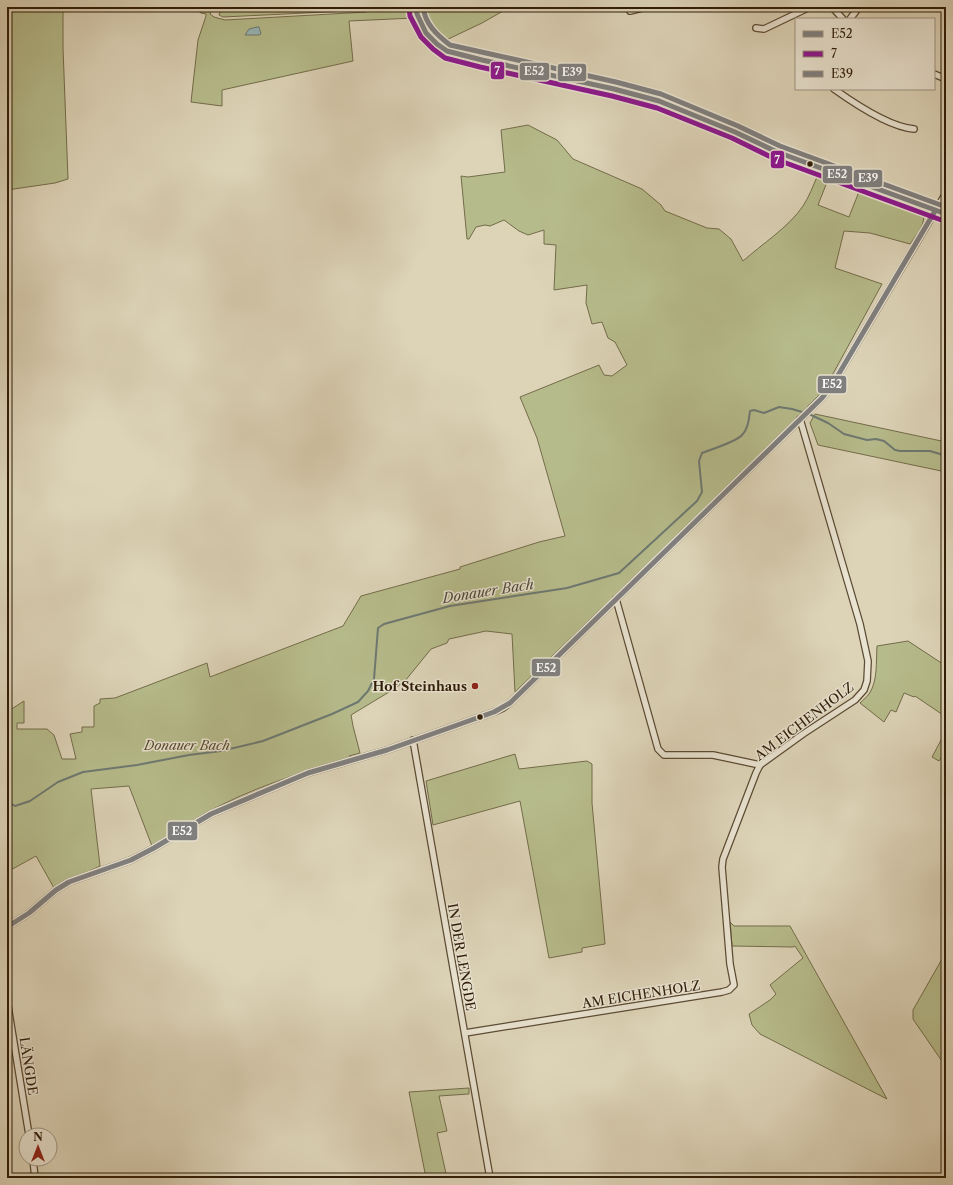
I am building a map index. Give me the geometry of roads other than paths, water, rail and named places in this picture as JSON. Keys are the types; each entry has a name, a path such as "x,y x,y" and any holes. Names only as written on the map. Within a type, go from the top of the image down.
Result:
{"street":[{"path":"416,7 417,14 426,33 447,51 649,98 682,110 810,165 868,184 946,214"},
{"path":"630,11 646,7"},
{"path":"756,28 764,28 810,7"},
{"path":"832,7 842,18"},
{"path":"851,18 860,7"},
{"path":"935,74 946,79"},
{"path":"836,90 863,108 889,122 904,128 914,129"},
{"path":"7,927 29,913 56,890 69,882 131,860 211,814 308,773 386,750 503,708 517,697 579,634 822,398 834,382 946,193"},
{"name":"AM EICHENHOLZ","path":"465,1033 722,992 732,988 734,982 730,964 722,867 723,859 756,774 760,765 803,734 855,700 864,690 868,671 867,653 860,624 805,415"},
{"path":"616,599 660,752 664,755 713,755 760,765"},
{"name":"IN DER LENGDE","path":"413,740 490,1178"},
{"name":"LÄNGDE","path":"7,1000 28,1127"},
{"path":"34,1167 35,1178"}],"water":[{"path":"259,27 261,34 245,35 249,29"}],"waterway":[{"name":"Donauer Bach","path":"7,801 15,806 30,801 58,782 83,772 137,765 189,755 221,751 263,741 332,714 358,702 368,691 374,679 378,628 384,624 450,606 567,588 619,573 697,501 702,492 699,461 702,453 739,438 747,427 750,411 754,410 764,413 779,407 792,409 809,414 828,423 844,434 867,440 876,439 884,441 895,450 930,451 940,454 946,458"}],"place":[{"name":"Hof Steinhaus","path":"475,686"}]}
